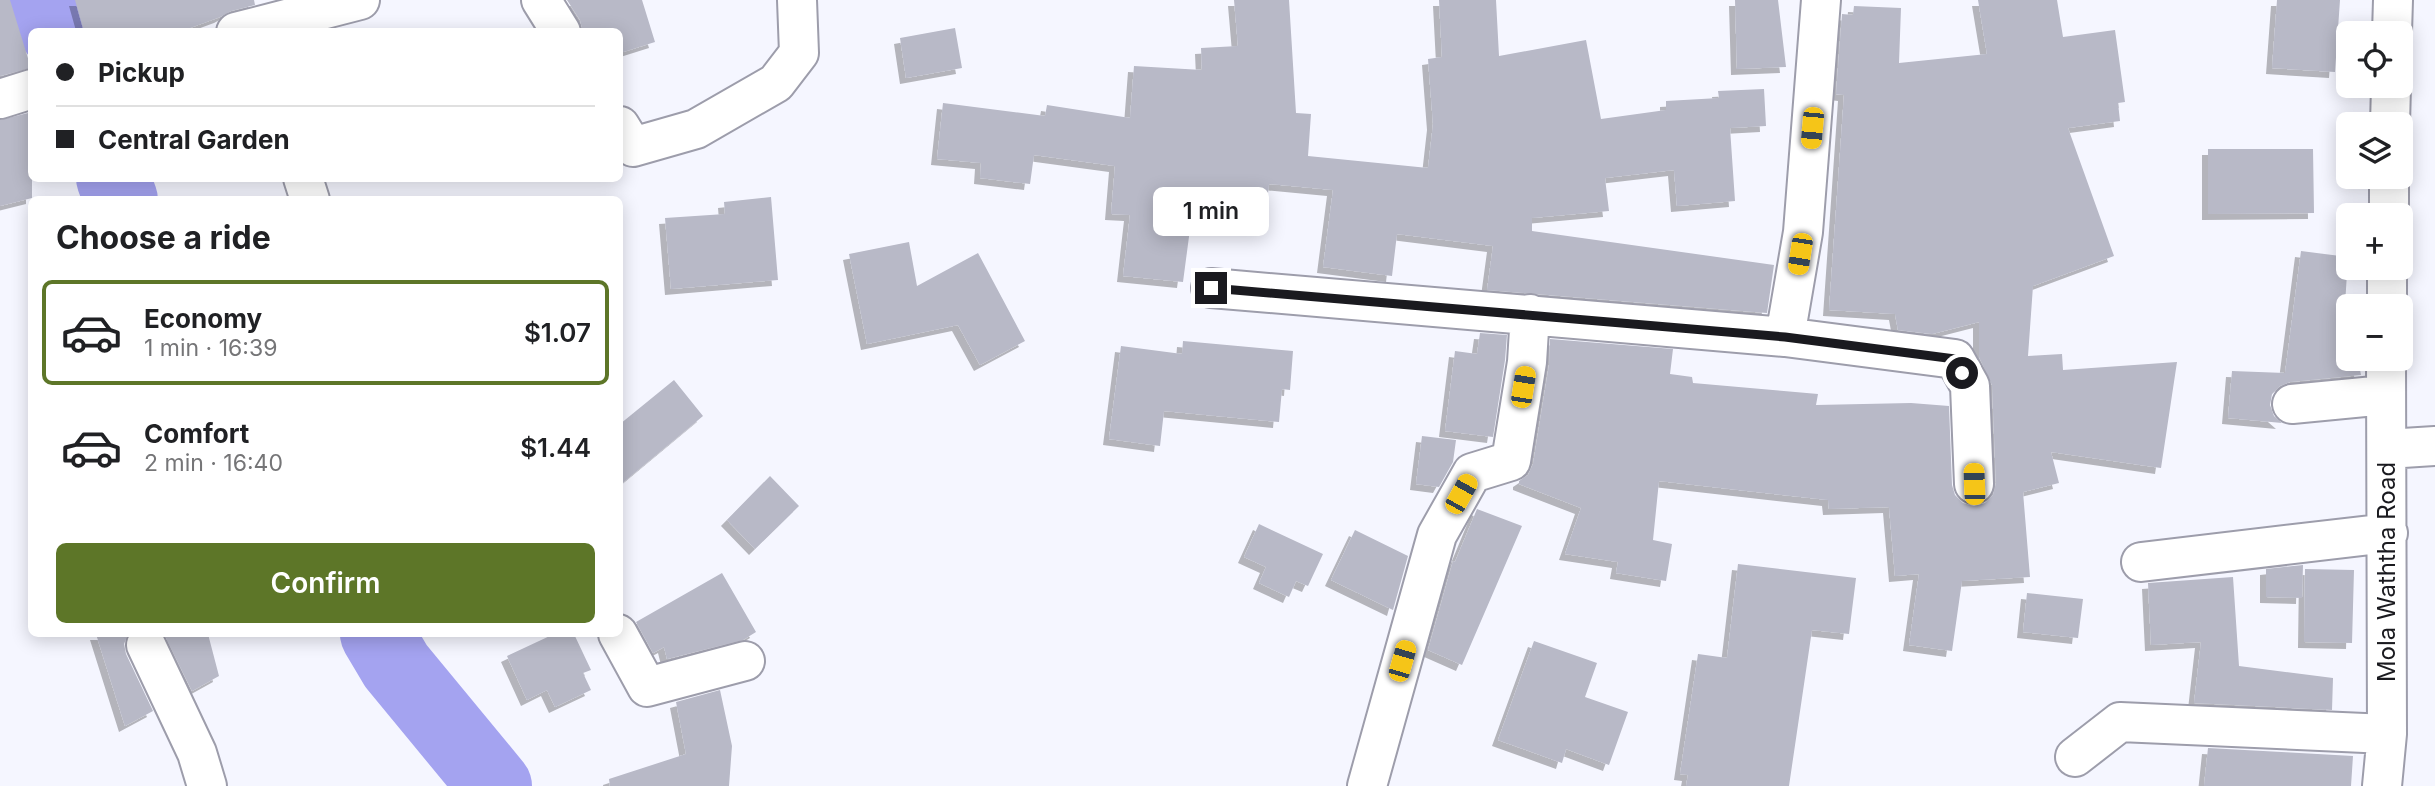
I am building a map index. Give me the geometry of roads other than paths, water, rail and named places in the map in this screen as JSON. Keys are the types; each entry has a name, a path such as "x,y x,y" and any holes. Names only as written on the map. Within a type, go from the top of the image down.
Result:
{"street":[{"path":"241,23 360,0"},
{"path":"541,0 558,28"},
{"path":"623,131 633,147 696,129 776,83 799,53 797,0"},
{"path":"1785,337 1803,232 1821,0"},
{"path":"2392,21 2393,0"},
{"path":"0,99 28,90"},
{"path":"1211,288 1530,313 1785,337 1955,359 1970,386 1974,484"},
{"path":"1367,786 1437,535 1472,473 1511,461 1527,362 1530,313"},
{"path":"2291,404 2385,377"},
{"name":"Mola Waththa Road","path":"2382,786 2387,734 2388,533 2385,377"},
{"path":"2387,449 2435,446"},
{"path":"2141,562 2388,533"},
{"path":"620,637 647,687 746,661"},
{"path":"146,645 197,753 207,786"},
{"path":"2075,757 2120,722 2387,734"}],"waterway":[{"path":"46,0 56,28"},
{"path":"114,182 120,196"},
{"path":"379,637 396,666 495,786"}]}
